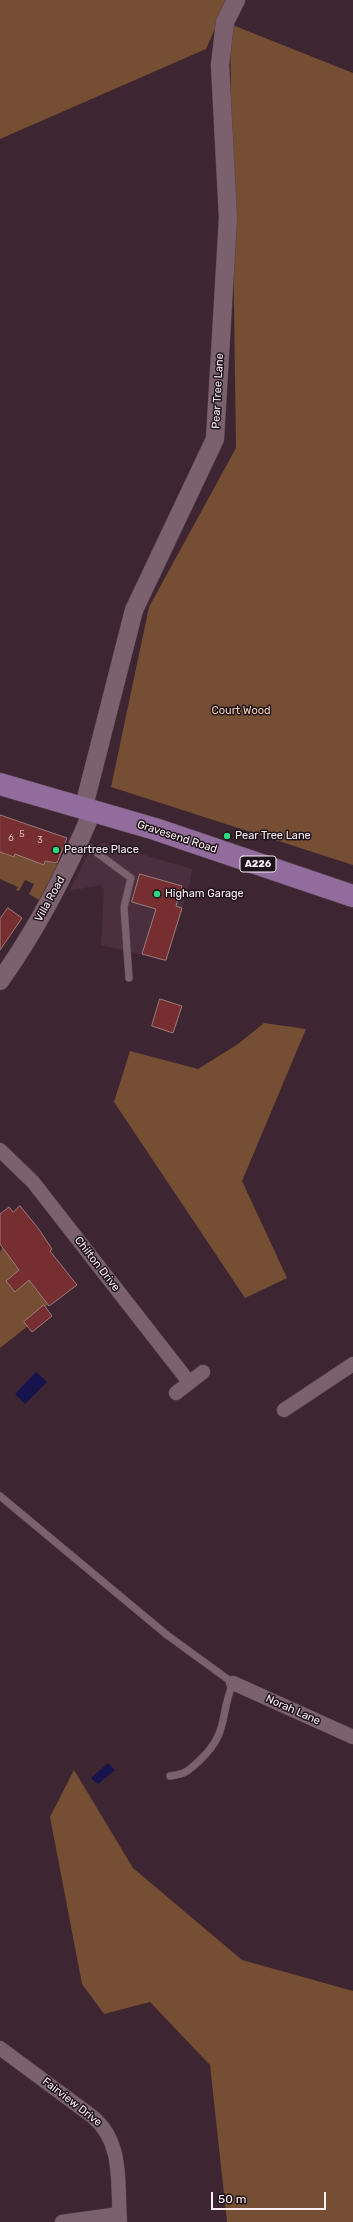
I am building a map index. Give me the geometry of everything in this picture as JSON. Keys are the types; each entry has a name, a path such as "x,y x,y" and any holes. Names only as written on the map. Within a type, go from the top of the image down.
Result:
{"main road":[{"name":"Gravesend Road","path":"0,784 88,811 155,829 353,896"}],"street":[{"name":"Pear Tree Lane","path":"88,811 134,610 215,439 228,218 220,65 225,22 236,0"},
{"name":"Villa Road","path":"0,981 34,929 79,844 88,811"},
{"name":"Chilton Drive","path":"0,1150 33,1182 189,1382"},
{"path":"284,1410 353,1364"},
{"path":"176,1393 203,1372"},
{"name":"Norah Lane","path":"233,1683 353,1737"},
{"name":"Fairview Drive","path":"0,2048 93,2117 105,2128 113,2143 117,2157 119,2218"},
{"path":"62,2222 119,2218"}],"lane":[{"path":"79,844 90,849 131,878 124,907 129,978"},
{"path":"0,1496 166,1635 233,1683 228,1695 224,1720 219,1738 210,1751 185,1774 170,1776"}],"shaded area":[{"path":"104,843 192,869 190,882 166,960 101,945 104,889 100,885 69,891 92,847"},
{"path":"36,1372 47,1382 25,1404 15,1394"},
{"path":"108,1763 115,1770 98,1784 91,1778"}],"green space":[{"path":"0,0 228,0 206,49 0,139"},
{"name":"Court Wood","path":"230,24 353,73 353,865 111,787 149,607 236,448"},
{"path":"0,841 4,854 14,857 20,842 44,865 45,861 58,864 39,900 29,894 34,884 25,880 19,891 16,890 18,887 0,879"},
{"path":"264,1023 306,1029 242,1181 287,1278 245,1298 114,1102 130,1051 198,1069 238,1044"},
{"path":"6,1242 27,1277 48,1305 45,1307 48,1310 0,1348 0,1252"},
{"path":"74,1770 133,1868 242,1960 353,1991 353,2222 227,2222 210,2065 150,2002 104,2014 82,1984 50,1817"}],"building":[{"path":"0,815 67,838 57,863 45,861 44,865 15,854 14,857 0,852"},
{"path":"140,874 182,886 176,906 182,908 166,960 142,954 156,909 132,902"},
{"path":"8,908 22,918 0,950 0,919"},
{"path":"160,999 182,1006 173,1033 152,1026"},
{"path":"20,1206 38,1228 52,1249 50,1251 77,1285 49,1306 29,1280 15,1292 6,1281 19,1270 0,1244 0,1214 9,1207 13,1212"},
{"path":"44,1305 52,1316 32,1332 24,1322"}],"place":[{"name":"Pear Tree Lane","path":"227,836"},
{"name":"Peartree Place","path":"56,850"},
{"name":"Higham Garage","path":"157,894"}]}
